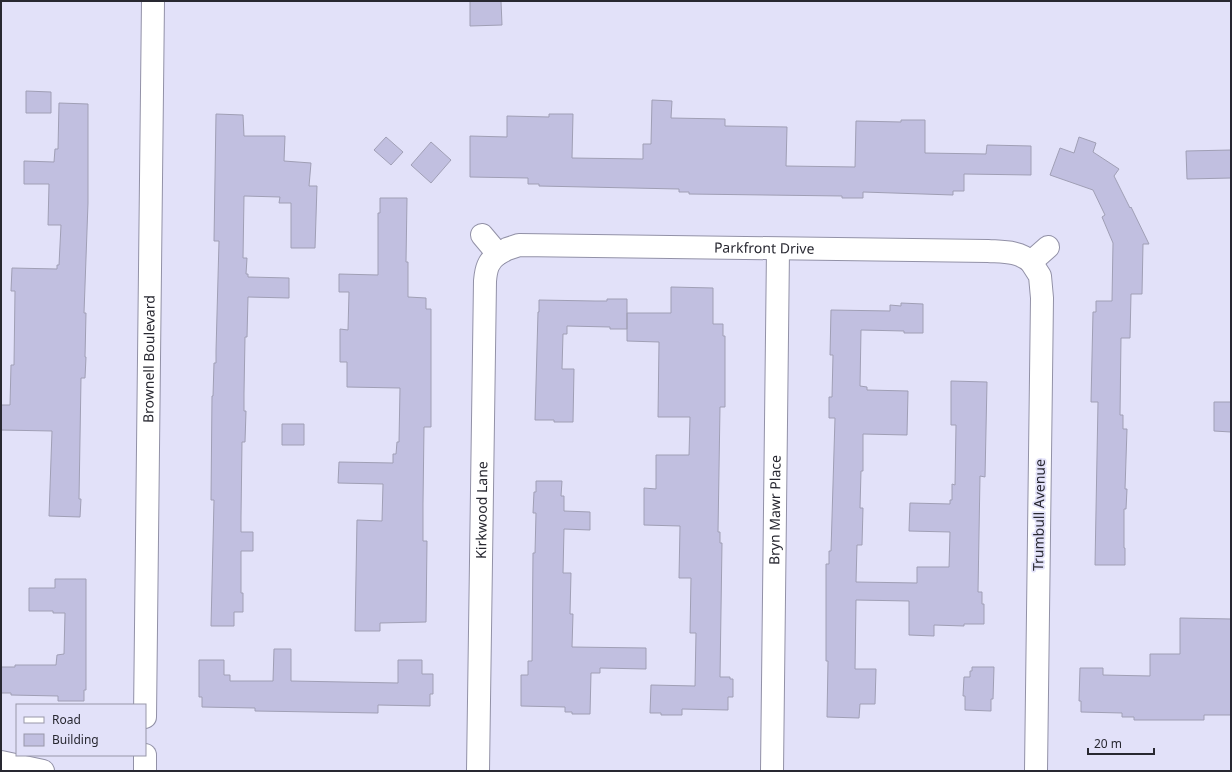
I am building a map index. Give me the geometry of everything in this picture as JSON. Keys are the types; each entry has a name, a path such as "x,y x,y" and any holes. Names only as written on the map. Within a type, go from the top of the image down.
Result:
{"street":[{"name":"Brownell Boulevard","path":"145,704 153,1"},
{"path":"482,235 498,254"},
{"name":"Parkfront Drive","path":"498,254 507,248 520,245 1004,252 1018,254 1031,262"},
{"path":"1031,262 1048,247"},
{"name":"Bryn Mawr Place","path":"772,771 778,249"},
{"name":"Kirkwood Lane","path":"478,771 485,281 489,262 498,254"},
{"name":"Trumbull Avenue","path":"1031,262 1040,276 1042,298 1036,771"},
{"path":"145,756 145,771"},
{"path":"1,762 43,771"}],"building":[{"path":"470,1 501,1 502,25 470,26"},
{"path":"26,91 51,92 51,113 26,113"},
{"path":"652,100 672,101 671,118 725,119 725,126 787,127 786,166 855,167 856,121 901,122 901,120 925,120 925,153 986,154 987,145 1031,146 1031,175 964,174 964,191 953,191 953,195 863,192 863,198 842,198 842,196 689,194 689,192 679,192 679,189 539,186 539,184 528,184 528,178 470,177 470,136 507,137 507,116 549,117 549,114 573,114 572,158 643,159 643,144 651,144"},
{"path":"59,103 88,104 88,203 84,313 86,313 86,357 85,378 81,378 80,517 49,516 52,431 1,430 1,405 10,405 11,365 14,365 15,291 11,291 12,268 57,269 57,265 59,265 61,225 48,225 49,184 24,184 24,161 54,162 55,149 58,149"},
{"path":"216,114 243,115 244,136 285,136 284,161 311,163 309,186 317,186 315,248 291,248 291,203 279,203 280,197 244,196 243,258 247,258 246,274 248,274 248,277 289,278 289,298 248,297 247,337 245,337 244,411 246,411 245,442 242,442 241,532 253,532 253,551 241,551 241,593 243,593 243,612 234,612 234,626 211,626 214,500 211,500 212,396 214,363 216,363 219,241 214,241"},
{"path":"386,137 403,152 391,165 374,150"},
{"path":"1079,137 1096,143 1093,152 1119,169 1114,176 1149,244 1143,244 1142,294 1131,294 1130,338 1121,338 1120,415 1123,415 1123,429 1127,429 1125,489 1127,489 1126,509 1124,509 1125,565 1095,565 1098,402 1091,402 1093,312 1096,312 1096,301 1112,301 1113,243 1102,217 1105,215 1093,190 1050,175 1060,148 1074,153"},
{"path":"431,142 451,160 431,183 411,165"},
{"path":"1231,150 1231,178 1187,179 1186,151"},
{"path":"380,198 407,198 406,262 408,262 408,297 426,298 426,309 431,309 431,427 424,427 423,541 427,541 426,622 380,623 380,631 355,631 357,520 382,521 383,484 338,483 339,462 393,463 393,454 396,454 397,442 399,442 400,388 347,387 347,362 340,362 340,329 348,330 349,292 339,292 339,274 378,275 378,213 380,213"},
{"path":"671,287 713,288 713,324 723,324 723,336 725,336 725,407 720,407 718,532 720,532 720,543 722,543 720,677 730,677 730,679 733,679 733,697 728,697 728,710 682,709 682,715 661,715 661,713 650,713 651,685 695,686 696,633 690,633 691,578 679,578 680,526 644,525 644,488 656,489 656,455 689,455 690,417 658,417 659,342 627,341 627,313 671,313"},
{"path":"607,299 627,299 627,329 567,326 567,334 563,334 562,369 574,369 573,422 535,420 539,300 607,301"},
{"path":"901,303 923,304 923,333 861,330 860,386 867,387 867,390 908,391 907,435 863,434 863,471 861,471 860,508 863,508 862,545 857,545 856,582 917,583 917,567 949,567 950,532 909,531 910,503 950,504 950,500 952,500 952,484 955,485 956,425 951,425 951,381 987,382 985,477 980,476 978,592 982,592 982,604 984,604 984,624 964,624 964,626 934,625 934,636 909,635 909,601 856,600 855,669 876,669 875,704 860,704 859,718 827,717 828,661 826,661 826,564 829,564 829,551 831,551 835,418 829,418 829,397 832,397 833,355 830,355 831,310 890,311 890,305 901,306"},
{"path":"1214,402 1231,402 1231,432 1214,431"},
{"path":"282,424 304,424 304,445 282,445"},
{"path":"536,481 562,481 561,496 564,496 564,511 590,512 590,530 564,529 563,573 571,573 570,614 573,614 572,647 646,648 646,669 600,668 600,673 591,673 590,714 572,714 572,712 565,712 565,707 521,706 521,675 528,675 528,661 532,661 533,553 535,553 536,513 533,513"},
{"path":"55,579 86,579 86,690 84,690 84,701 58,701 58,696 11,695 11,693 1,693 1,667 15,667 15,665 56,665 57,655 64,654 65,613 53,613 53,611 29,611 29,588 55,588"},
{"path":"1180,618 1231,619 1231,715 1204,715 1204,720 1134,720 1134,717 1122,717 1122,713 1081,712 1081,701 1079,701 1080,668 1103,668 1103,675 1150,676 1150,654 1180,654"},
{"path":"274,649 291,649 291,681 398,683 398,660 422,660 422,674 433,674 433,694 430,694 430,706 378,705 378,713 255,711 255,708 202,707 202,697 199,697 199,660 224,660 224,675 230,675 230,681 273,681"},
{"path":"972,667 994,667 991,711 965,710 965,696 963,696 964,677 970,677"}]}
